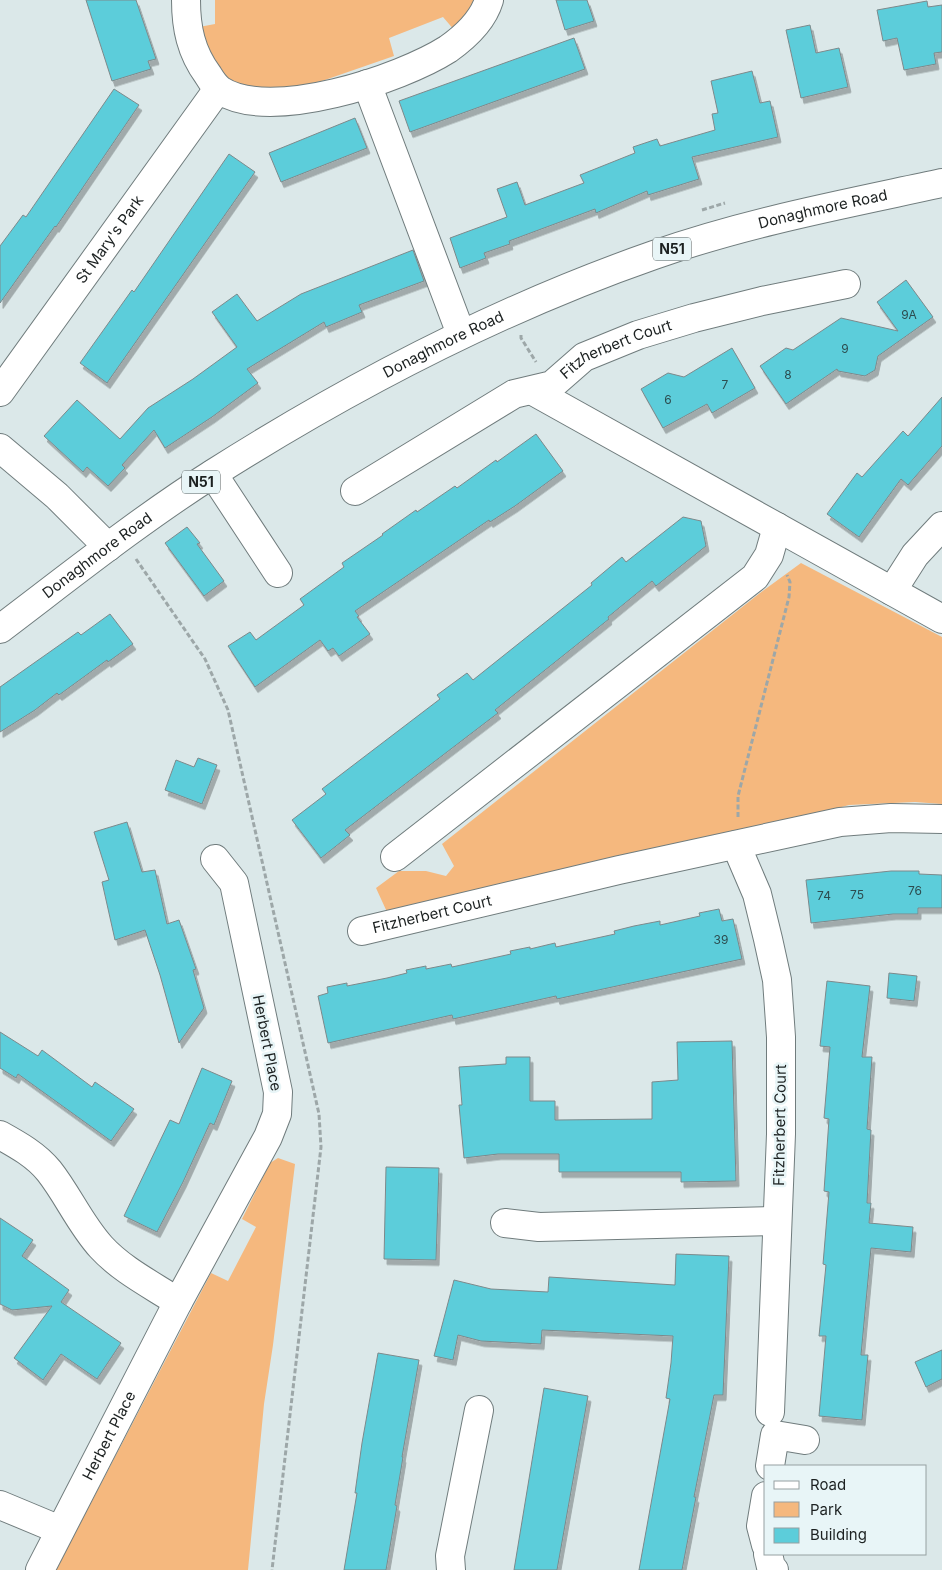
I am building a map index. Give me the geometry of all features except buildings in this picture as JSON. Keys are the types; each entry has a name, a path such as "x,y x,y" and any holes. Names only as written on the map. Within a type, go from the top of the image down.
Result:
{"street":[{"path":"186,0 189,41 198,62 218,88 235,98 261,102 294,102 367,84 429,60 464,36 478,22 489,0"},
{"path":"367,84 462,334"},
{"name":"St Mary's Park","path":"0,392 218,88"},
{"name":"Donaghmore Road","path":"0,628 108,547 213,474 319,410 416,356 462,334 518,308 594,277 656,254 722,233 793,215 942,184"},
{"name":"Fitzherbert Court","path":"355,491 514,394 542,388 584,357 638,335 694,318 752,303 846,284"},
{"path":"542,388 777,527 942,619"},
{"path":"0,448 58,496 108,547"},
{"path":"213,474 278,572"},
{"path":"892,591 915,555 942,526"},
{"path":"395,857 755,577 769,555 777,527"},
{"name":"Fitzherbert Court","path":"362,930 619,870 840,822 891,818 942,819"},
{"name":"Fitzherbert Court","path":"736,845 757,894 777,980 781,1037 781,1134 770,1412"},
{"name":"Herbert Place","path":"40,1570 178,1302 268,1137 277,1114 278,1092 234,883 215,859"},
{"path":"0,1135 26,1149 48,1170 66,1195 83,1224 101,1247 129,1271 178,1302"},
{"path":"505,1223 539,1227 777,1221"},
{"path":"451,1570 450,1556 478,1410"},
{"path":"770,1465 776,1435 805,1440"},
{"path":"0,1505 60,1530"},
{"path":"764,1508 761,1526 764,1537"},
{"path":"768,1555 774,1570"}],"path":[{"path":"518,308 522,326 521,338 542,388"},
{"path":"736,845 738,796 789,597 790,582 782,564 769,555"}],"green space":[{"path":"215,0 478,0 455,31 443,17 389,38 394,56 322,81 284,89 252,91 226,77 207,58 194,28 215,24"},
{"path":"801,563 942,637 942,804 915,802 849,805 756,830 387,912 376,888 399,871 426,871 446,876 454,866 442,844 760,593"},
{"path":"278,1158 295,1164 264,1404 248,1570 56,1570 211,1273 228,1281 256,1227 242,1219 270,1163"}]}
